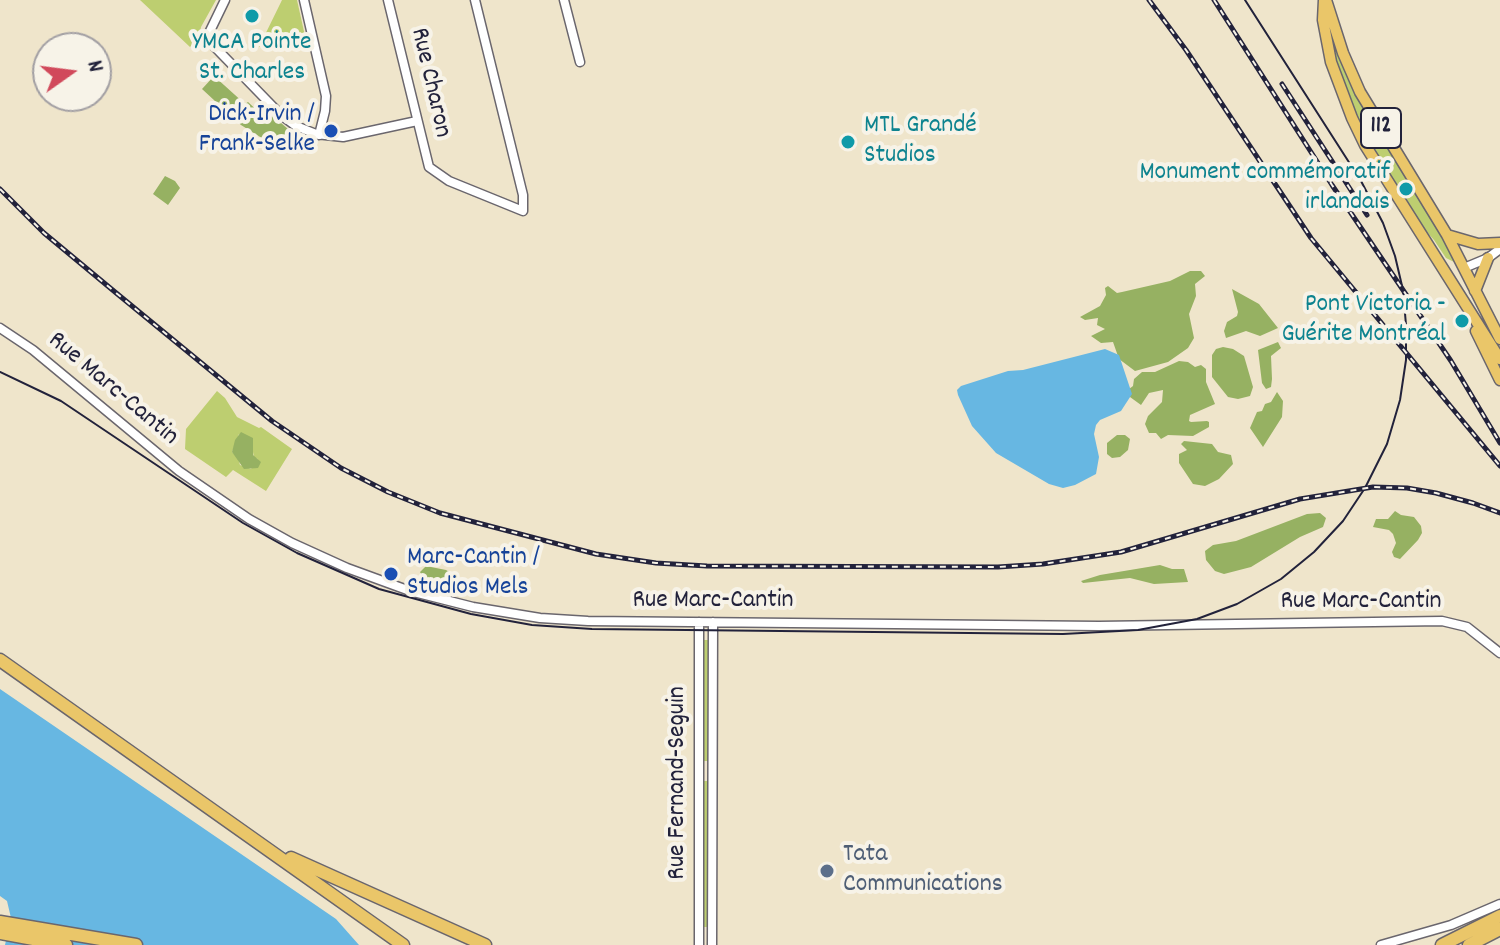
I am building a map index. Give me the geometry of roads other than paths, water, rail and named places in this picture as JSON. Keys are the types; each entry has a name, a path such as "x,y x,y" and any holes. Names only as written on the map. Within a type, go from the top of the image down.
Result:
{"highway":[{"path":"0,660 403,945"},
{"path":"265,846 485,945"},
{"path":"1442,945 1500,916"},
{"path":"4,929 66,945"},
{"path":"4,929 136,945"},
{"path":"1469,945 1500,929"}],"main road":[{"name":"112","path":"1325,0 1360,92 1447,235 1500,339"},
{"name":"112","path":"1325,0 1323,20 1329,53 1348,110 1365,145 1497,359"},
{"path":"1447,235 1474,244 1500,243"},
{"path":"1477,296 1488,258"},
{"path":"1443,270 1464,268"},
{"name":"112","path":"1477,296 1500,377"}],"street":[{"path":"225,0 208,40 281,115 301,129 319,135 349,137 417,121"},
{"path":"304,0 326,93 325,114 319,135"},
{"name":"Rue Charon","path":"388,0 426,159 433,171 449,181 523,211 523,195 475,0"},
{"path":"564,0 580,62"},
{"path":"1464,268 1500,249"},
{"name":"Rue Marc-Cantin","path":"0,328 33,350 208,493 260,526 336,564 424,595 513,614 588,621 1099,626 1442,621 1467,627 1500,653"},
{"name":"Rue Fernand-Seguin","path":"699,622 699,945"},
{"name":"Rue Fernand-Seguin","path":"712,945 713,622"},
{"path":"1381,945 1451,925 1500,904"}],"water":[{"path":"1105,349 1119,355 1132,394 1121,411 1100,420 1096,425 1094,434 1099,457 1096,474 1075,485 1063,488 1049,484 996,453 972,426 958,395 957,390 961,386 1008,371"},
{"path":"0,689 336,919 359,945 5,945 11,918 7,901 0,896"}],"tram line":[{"path":"0,372 61,401 243,523 297,553 379,589 471,614 532,625 592,629 1063,634 1138,630 1197,619 1237,604 1281,579 1314,552 1343,521 1365,488 1387,444 1400,400 1406,360 1403,290 1383,223 1361,181 1245,0"}],"railway":[{"path":"1149,0 1186,50 1311,238 1500,466"},
{"path":"1214,0 1332,185 1451,361 1500,443"},
{"path":"1282,84 1367,215"},
{"path":"0,189 44,233 272,421 341,468 388,492 440,513 596,554 656,563 707,566 998,567 1043,564 1121,552 1300,499 1373,487 1436,493 1500,513"}],"place":[{"name":"YMCA Pointe St. Charles","path":"252,16"},
{"name":"Dick-Irvin / Frank-Selke","path":"331,131"},
{"name":"MTL Grandé Studios","path":"848,142"},
{"name":"Monument commémoratif irlandais","path":"1406,189"},
{"name":"Pont Victoria - Guérite Montréal","path":"1462,321"},
{"name":"Marc-Cantin / Studios Mels","path":"391,574"},
{"name":"Tata Communications","path":"827,871"}]}
